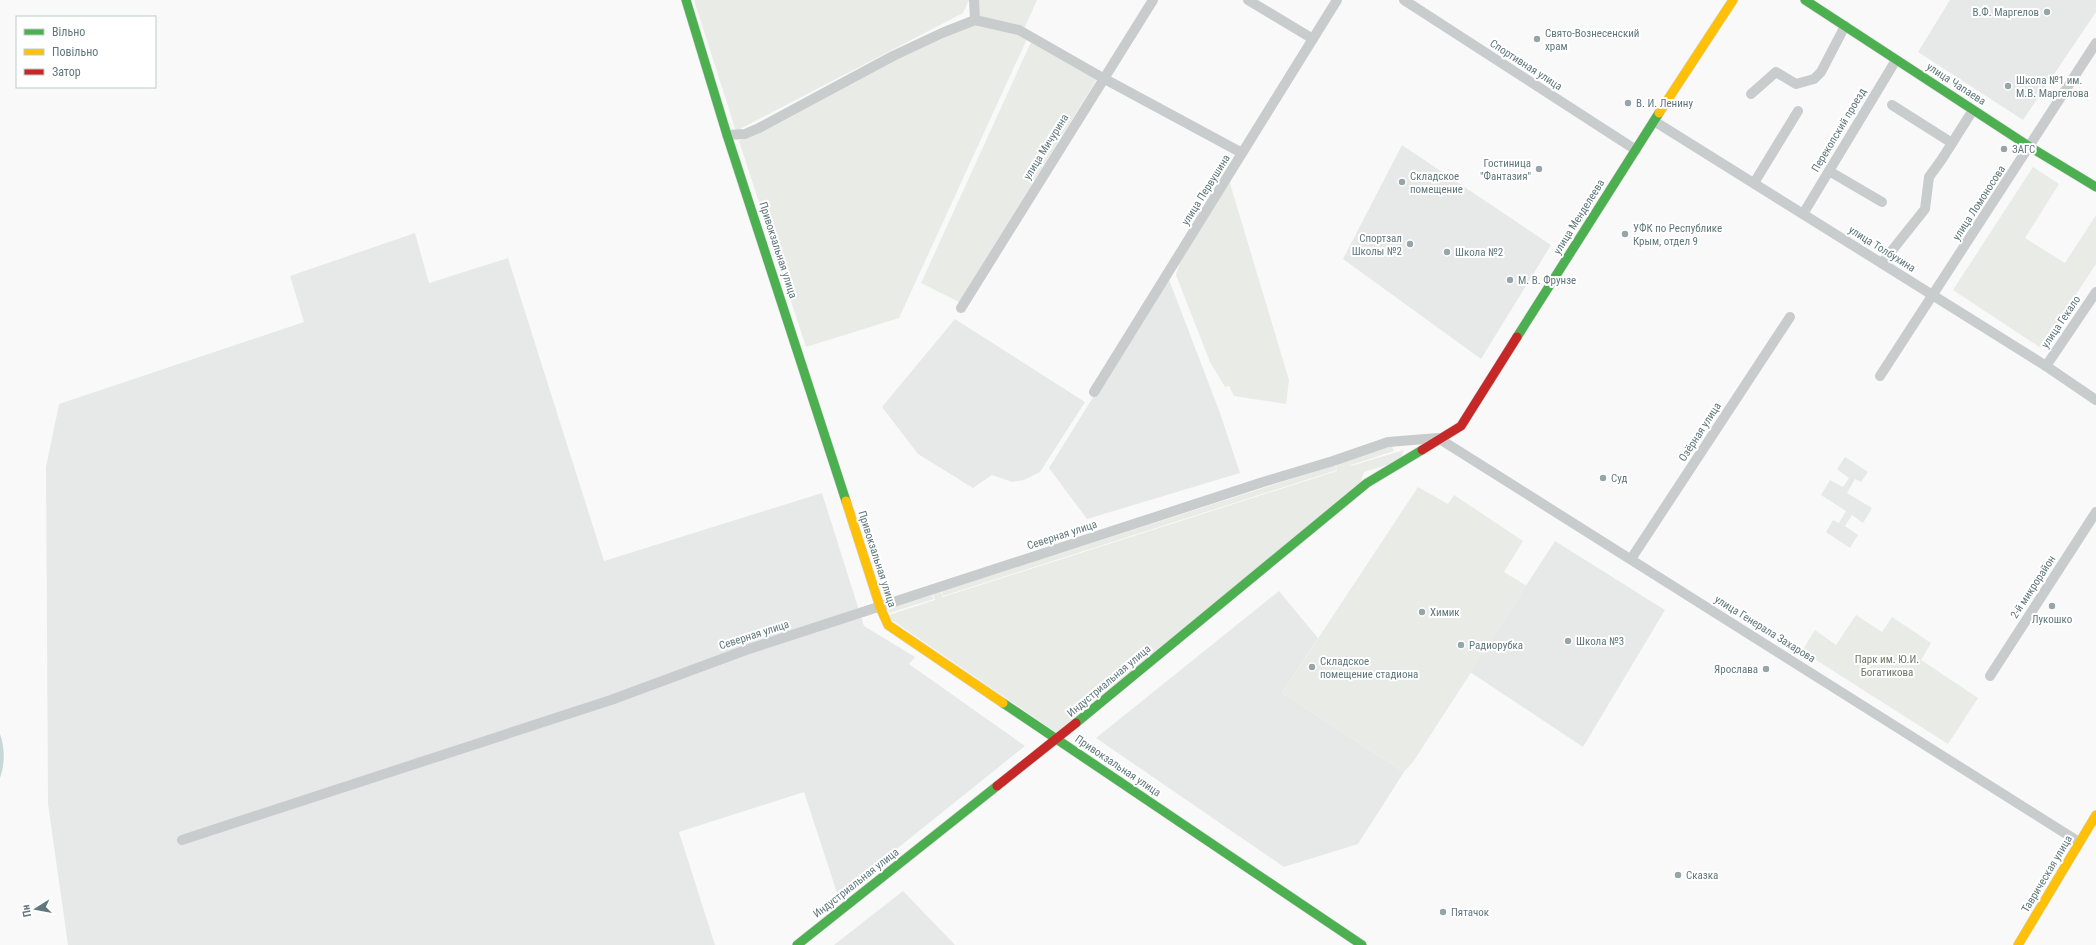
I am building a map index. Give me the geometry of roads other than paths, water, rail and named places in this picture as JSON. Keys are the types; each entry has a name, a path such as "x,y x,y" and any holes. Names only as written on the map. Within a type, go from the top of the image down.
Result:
{"main road":[{"name":"Привокзальная улица","path":"686,0 727,135 880,607 888,625 1362,945"},
{"name":"улица Менделеева","path":"1438,438 1461,426 1654,121 1733,0"},
{"name":"улица Чапаева","path":"1805,0 2030,147 2096,187"},
{"name":"Индустриальная улица","path":"797,945 1057,739 1367,484 1438,438"},
{"name":"Таврическая улица","path":"2018,945 2096,815"}],"street":[{"path":"974,0 974,20"},
{"name":"улица Мичурина","path":"961,308 1153,0"},
{"path":"1248,0 1313,39"},
{"name":"улица Первушина","path":"1094,392 1337,0"},
{"name":"Спортивная улица","path":"1404,0 1636,150"},
{"path":"727,135 745,134 759,128 893,56 974,20 1019,30 1103,78 1242,153"},
{"path":"1751,94 1776,72 1796,84 1814,79 1821,72 1845,26"},
{"name":"улица Ломоносова","path":"1880,376 2030,147 2096,43"},
{"name":"Перекопский проезд","path":"1803,214 1896,60"},
{"path":"1892,105 1952,143"},
{"path":"1882,263 1925,209 1929,177 1973,110"},
{"path":"1754,183 1798,111"},
{"name":"улица Толбухина","path":"1654,121 1934,295 2046,366 2096,400"},
{"path":"1829,171 1882,202"},
{"name":"улица Гекало","path":"2046,366 2096,292"},
{"name":"Озёрная улица","path":"1631,559 1790,318"},
{"name":"Северная улица","path":"182,840 611,700 698,667 1388,442 1438,438"},
{"name":"улица Генерала Захарова","path":"1438,438 2079,842"},
{"name":"2-й микрорайон","path":"1990,676 2096,512"}],"place":[{"name":"В.Ф. Маргелов","path":"2047,12"},
{"name":"Свято-Вознесенский храм","path":"1537,39"},
{"name":"Школа №1 им. М.В. Маргелова","path":"2008,86"},
{"name":"В. И. Ленину","path":"1628,103"},
{"name":"ЗАГС","path":"2004,149"},
{"name":"Гостиница \"Фантазия\"","path":"1539,169"},
{"name":"Складское помещение","path":"1402,182"},
{"name":"УФК по Республике Крым, отдел 9","path":"1625,234"},
{"name":"Спортзал Школы №2","path":"1410,244"},
{"name":"Школа №2","path":"1447,252"},
{"name":"М. В. Фрунзе","path":"1510,280"},
{"name":"Суд","path":"1603,478"},
{"name":"Лукошко","path":"2052,606"},
{"name":"Химик","path":"1422,612"},
{"name":"Школа №3","path":"1568,641"},
{"name":"Радиорубка","path":"1461,645"},
{"name":"Складское помещение стадиона","path":"1312,667"},
{"name":"Ярослава","path":"1766,669"},
{"name":"Сказка","path":"1678,875"},
{"name":"Пятачок","path":"1443,912"}],"park label":[{"name":"Парк им. Ю.И. Богатикова","path":"1887,665"}]}
